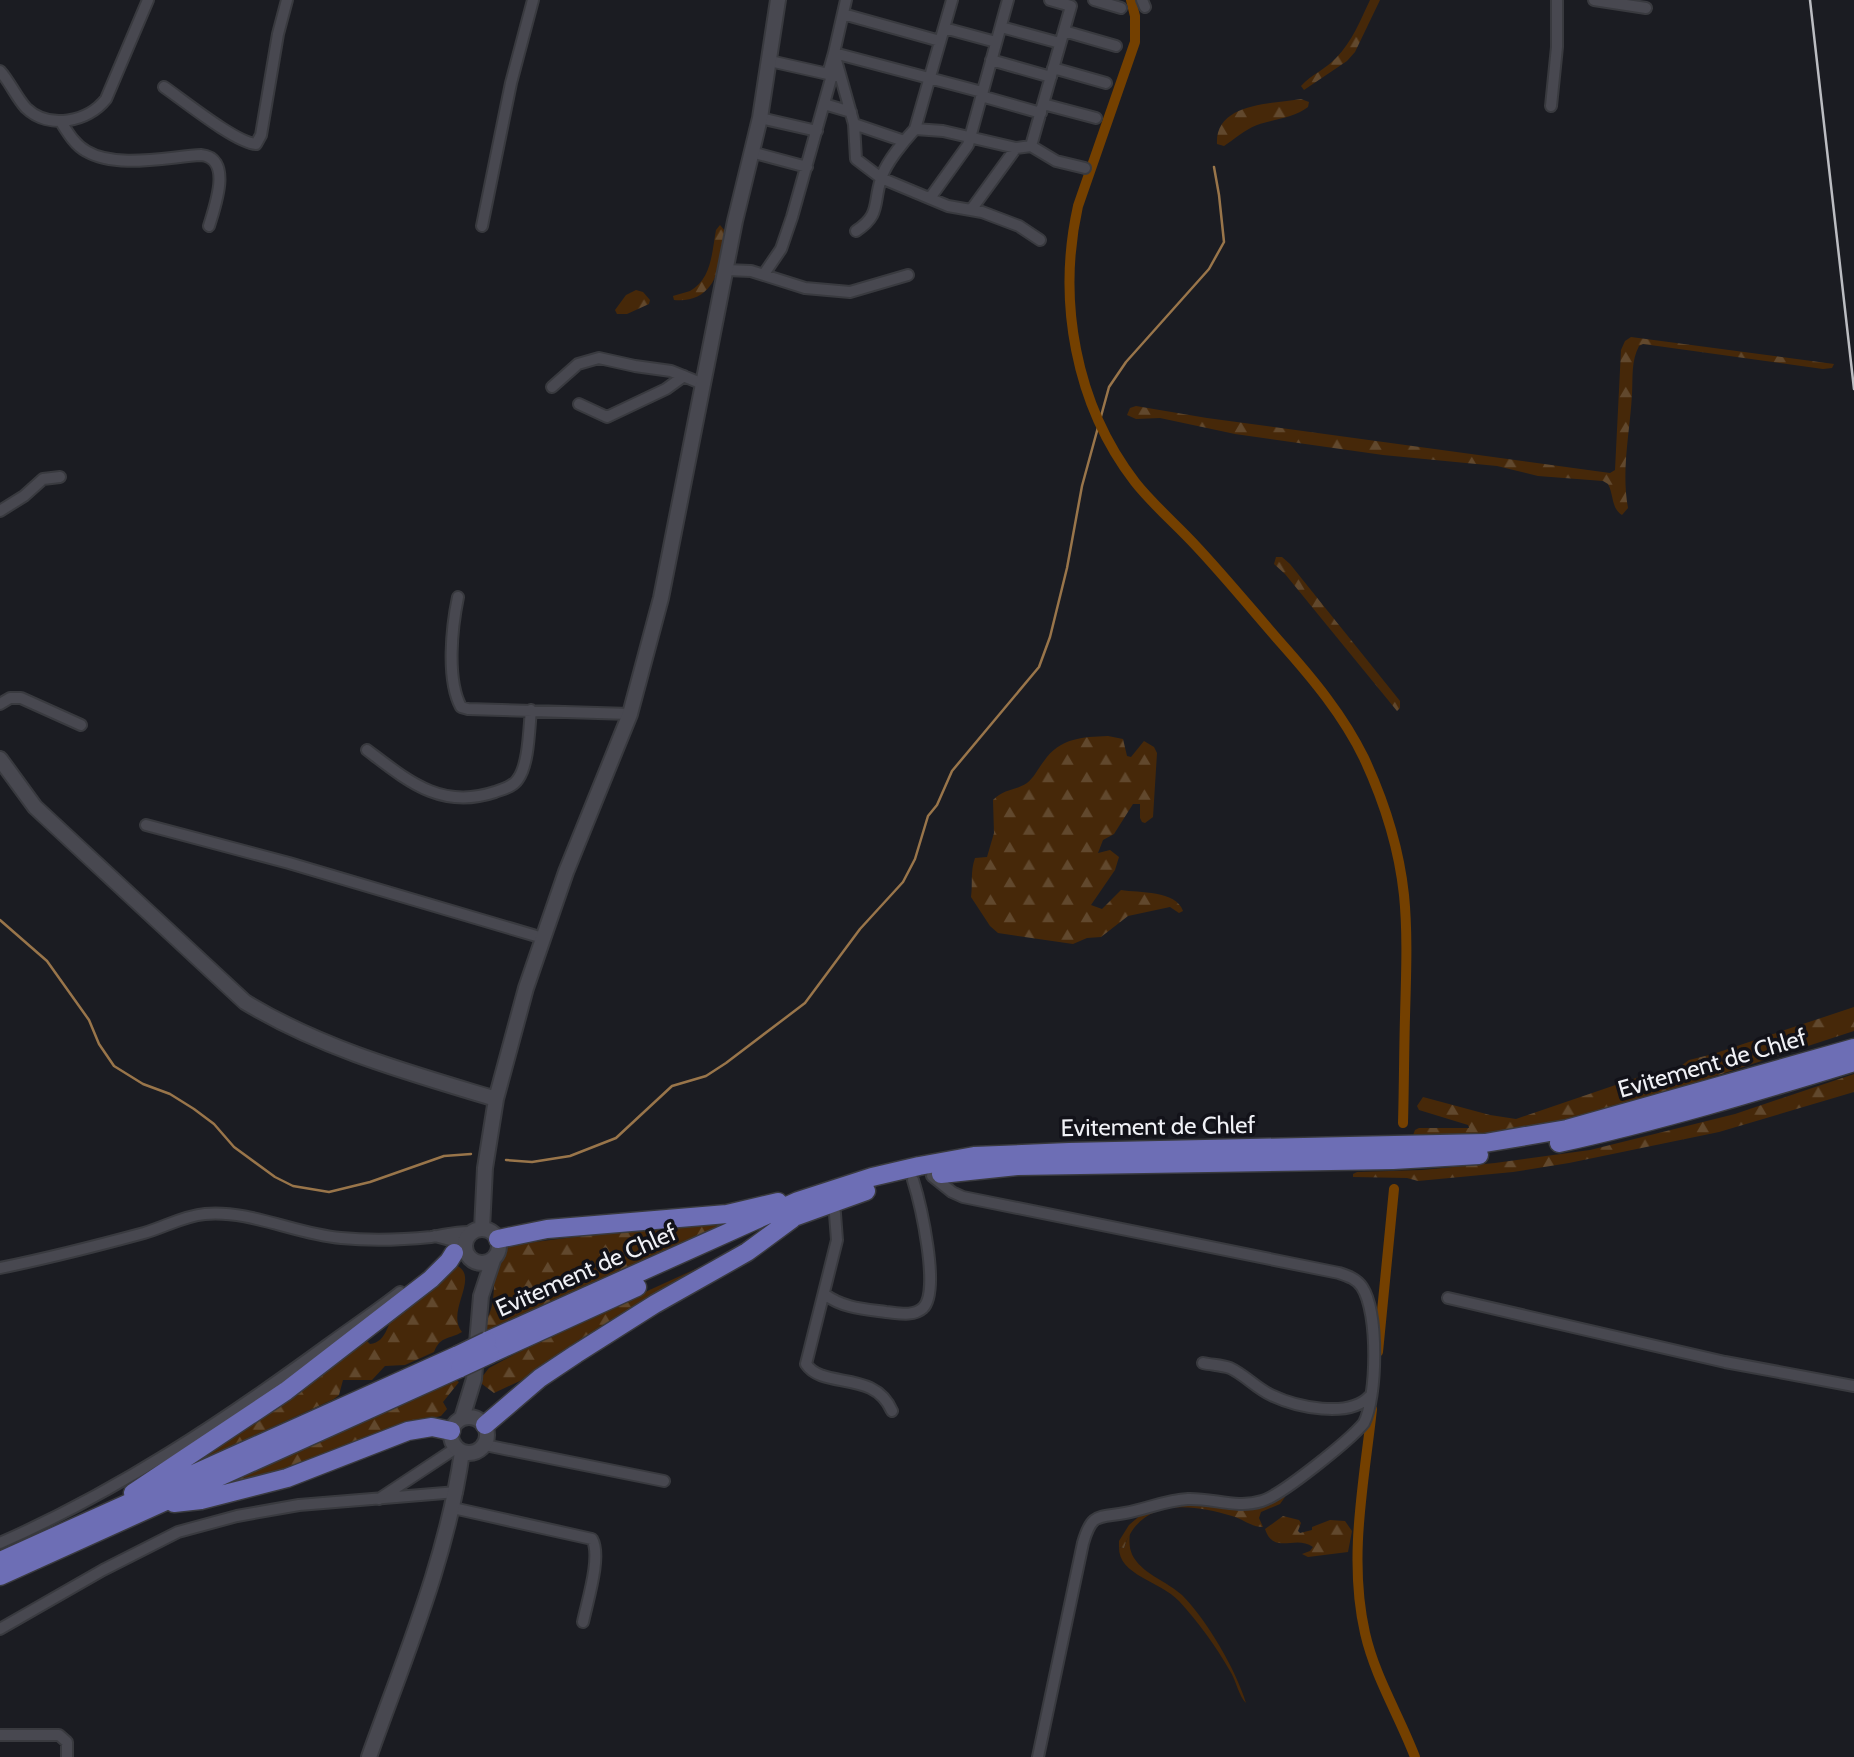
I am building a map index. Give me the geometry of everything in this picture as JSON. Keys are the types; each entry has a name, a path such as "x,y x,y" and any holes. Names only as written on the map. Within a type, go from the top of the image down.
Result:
{"highway":[{"name":"Evitement de Chlef","path":"488,1347 797,1215 872,1177 974,1156 1120,1150 1416,1146 1516,1139 1567,1129 1854,1048"},
{"name":"Evitement de Chlef","path":"488,1347 798,1201 932,1175 1017,1166 1380,1160 1476,1155 1558,1143 1626,1128 1854,1062"},
{"path":"498,1239 547,1230 727,1214 831,1196"},
{"path":"483,1423 576,1354 655,1304 747,1252 797,1215"},
{"path":"109,1511 150,1479 232,1428 297,1382 431,1279 468,1244"},
{"path":"0,1576 464,1367 488,1347"},
{"path":"0,1561 109,1511 464,1367"},
{"path":"156,1505 201,1500 287,1478 408,1431 432,1427 458,1437"}],"main road":[{"path":"481,1296 468,1244 485,1168 496,1099 526,988 543,937 566,872 630,714 666,578 726,270 760,118 778,0"},
{"path":"0,760 35,807 246,1002 276,1021 312,1038 422,1077 496,1099"},
{"path":"369,1757 430,1590 457,1492 458,1437 471,1395 464,1367 481,1296 499,1248 498,1239 491,1231 468,1244"},
{"path":"468,1244 478,1264 493,1260"},
{"path":"458,1437 473,1453 485,1445 487,1435 464,1367"},
{"path":"458,1437 472,1417 483,1423"}],"street":[{"path":"0,71 26,108 41,117 61,122 84,116 106,99 148,0"},
{"path":"164,87 227,131 250,144 256,144 261,135 278,34 287,0"},
{"path":"482,226 511,83 533,0"},
{"path":"764,274 780,249 807,167 834,76 834,53 846,0"},
{"path":"1094,0 1121,8"},
{"path":"1550,106 1557,47 1557,0"},
{"path":"1594,0 1646,8"},
{"path":"856,231 869,222 875,211 881,178 904,141 915,129 950,1"},
{"path":"930,198 968,145 1000,27 1004,1"},
{"path":"1031,146 1072,3 1056,1"},
{"path":"843,14 940,41"},
{"path":"1000,27 1060,43"},
{"path":"944,28 996,42"},
{"path":"1064,31 1116,46"},
{"path":"834,53 981,94 1096,118"},
{"path":"991,60 1106,83"},
{"path":"770,61 834,76"},
{"path":"834,76 855,124 856,159 881,178 948,206 971,210 1019,226 1040,240"},
{"path":"824,104 851,112"},
{"path":"760,118 817,131"},
{"path":"61,122 72,139 86,151 111,160 201,155 213,158 218,164 217,195 209,226"},
{"path":"855,124 904,141"},
{"path":"915,129 969,136 1017,148 1031,146 1056,161 1085,168"},
{"path":"971,210 1017,148"},
{"path":"751,152 807,167"},
{"path":"726,270 764,274 805,288 850,292 908,275"},
{"path":"552,387 578,364 599,359 659,368 703,384"},
{"path":"579,404 607,417 666,389 684,376"},
{"path":"0,511 24,496 43,479 60,477"},
{"path":"458,597 453,620 453,661 459,704 468,709 630,714"},
{"path":"0,704 10,698 21,698 81,725"},
{"path":"367,750 397,772 435,793 458,799 483,796 506,788 519,778 527,745 531,710"},
{"path":"146,825 289,863 543,937"},
{"path":"932,1175 952,1192 963,1197 1352,1277 1362,1287 1373,1320 1374,1349 1366,1419 1358,1429 1306,1472 1263,1501 1239,1504 1201,1499 1172,1501 1127,1513 1103,1515 1091,1524 1083,1544 1038,1757"},
{"path":"824,1294 849,1307 879,1311 912,1314 924,1307 929,1296 927,1240 913,1180"},
{"path":"831,1196 837,1240 807,1358 808,1367 816,1374 855,1382 879,1391 892,1411"},
{"path":"0,1268 70,1254 205,1214 231,1214 338,1238 388,1240 435,1236 468,1244"},
{"path":"0,1542 43,1524 102,1493 243,1406 468,1244"},
{"path":"1448,1298 1725,1362 1854,1386"},
{"path":"1203,1363 1234,1370 1270,1395 1303,1405 1348,1408 1362,1404 1370,1396"},
{"path":"377,1500 458,1437"},
{"path":"485,1445 664,1481"},
{"path":"0,1629 103,1570 178,1532 237,1516 299,1505 457,1492"},
{"path":"453,1508 592,1539 596,1550 595,1562 583,1622"},
{"path":"0,1735 59,1735 67,1742 67,1757"}],"green space":[{"path":"1370,0 1380,0 1355,52 1347,61 1304,90 1301,86 1342,52"},
{"path":"1301,99 1309,102 1308,107 1302,111 1252,127 1224,146 1217,144 1219,130 1225,120 1235,113 1262,104"},
{"path":"720,225 725,231 722,256 708,289 688,300 674,300 673,296 690,291 703,279 710,264 716,230"},
{"path":"636,290 643,292 650,300 649,304 627,314 617,314 615,310 626,295"},
{"path":"1631,337 1834,364 1832,368 1823,369 1643,344 1639,346 1634,363 1625,480 1628,508 1622,515 1614,505 1608,484 1603,481 1538,476 1497,466 1383,455 1235,434 1160,418 1136,419 1127,415 1130,408 1136,406 1610,473 1615,470 1621,350 1625,341"},
{"path":"1276,557 1282,557 1290,564 1400,701 1397,711 1274,564"},
{"path":"1108,736 1123,739 1127,756 1131,757 1144,741 1154,747 1157,753 1153,817 1145,823 1142,822 1140,804 1133,804 1114,834 1103,840 1098,853 1110,850 1119,857 1115,870 1091,905 1102,909 1121,890 1165,896 1179,904 1183,911 1179,913 1170,907 1128,916 1101,937 1087,938 1073,944 998,933 990,926 971,897 975,858 987,857 994,833 993,800 1002,793 1027,783 1050,753 1064,743 1081,738"},
{"path":"1854,1007 1854,1031 1583,1119 1476,1136 1412,1138 1415,1130 1419,1128 1469,1128 1468,1125 1419,1110 1417,1106 1423,1097 1516,1119 1639,1077 1667,1076 1689,1060"},
{"path":"1854,1074 1854,1092 1719,1132 1569,1163 1513,1172 1418,1181 1407,1178 1353,1177 1357,1172 1422,1170 1590,1150 1735,1114"},
{"path":"734,1220 484,1332 478,1331 490,1312 498,1259 511,1245 606,1233 688,1227"},
{"path":"726,1255 579,1340 520,1381 494,1393 482,1384 482,1377 489,1368 547,1337"},
{"path":"456,1265 463,1270 465,1278 457,1314 462,1332 443,1340 434,1352 405,1365 385,1366 372,1380 343,1380 339,1395 334,1399 146,1485 364,1338 370,1344 376,1342 384,1335 403,1304"},
{"path":"454,1379 459,1382 443,1402 447,1409 441,1416 395,1427 268,1478 210,1489"},
{"path":"1282,1494 1285,1497 1280,1504 1261,1512 1259,1518 1263,1527 1199,1508 1168,1508 1154,1512 1142,1520 1131,1532 1124,1548 1119,1547 1119,1541 1129,1525 1143,1513 1189,1502 1225,1508 1242,1506"},
{"path":"1283,1516 1299,1520 1300,1533 1330,1520 1345,1521 1352,1531 1348,1552 1308,1557 1302,1554 1313,1547 1299,1542 1274,1541 1265,1529"},
{"path":"1130,1532 1134,1558 1144,1569 1182,1595 1211,1631 1228,1661 1246,1703 1219,1652 1186,1609 1171,1594 1125,1564 1119,1547 1124,1548"}],"waterway":[{"path":"1131,0 1135,16 1135,42 1078,206 1072,242 1071,314 1076,350 1085,385 1114,452 1149,499 1218,571 1316,684 1347,727 1371,774 1394,842 1404,895 1406,956 1403,1123"},
{"path":"506,1160 532,1162 570,1156 616,1138 672,1086 706,1076 726,1063 805,1003 860,929 903,882 915,859 928,816 937,805 952,771 1039,667 1050,637 1067,568 1082,486 1109,387 1126,362 1209,269 1224,242 1214,167"},
{"path":"0,920 47,961 89,1020 99,1044 114,1066 143,1084 170,1094 194,1109 214,1124 234,1147 275,1177 293,1186 329,1192 370,1182 444,1156 471,1154"},
{"path":"1378,1352 1394,1189"},
{"path":"1372,1409 1359,1521 1360,1605 1369,1649 1415,1757"}],"railway":[{"path":"1810,0 1854,389"}]}
